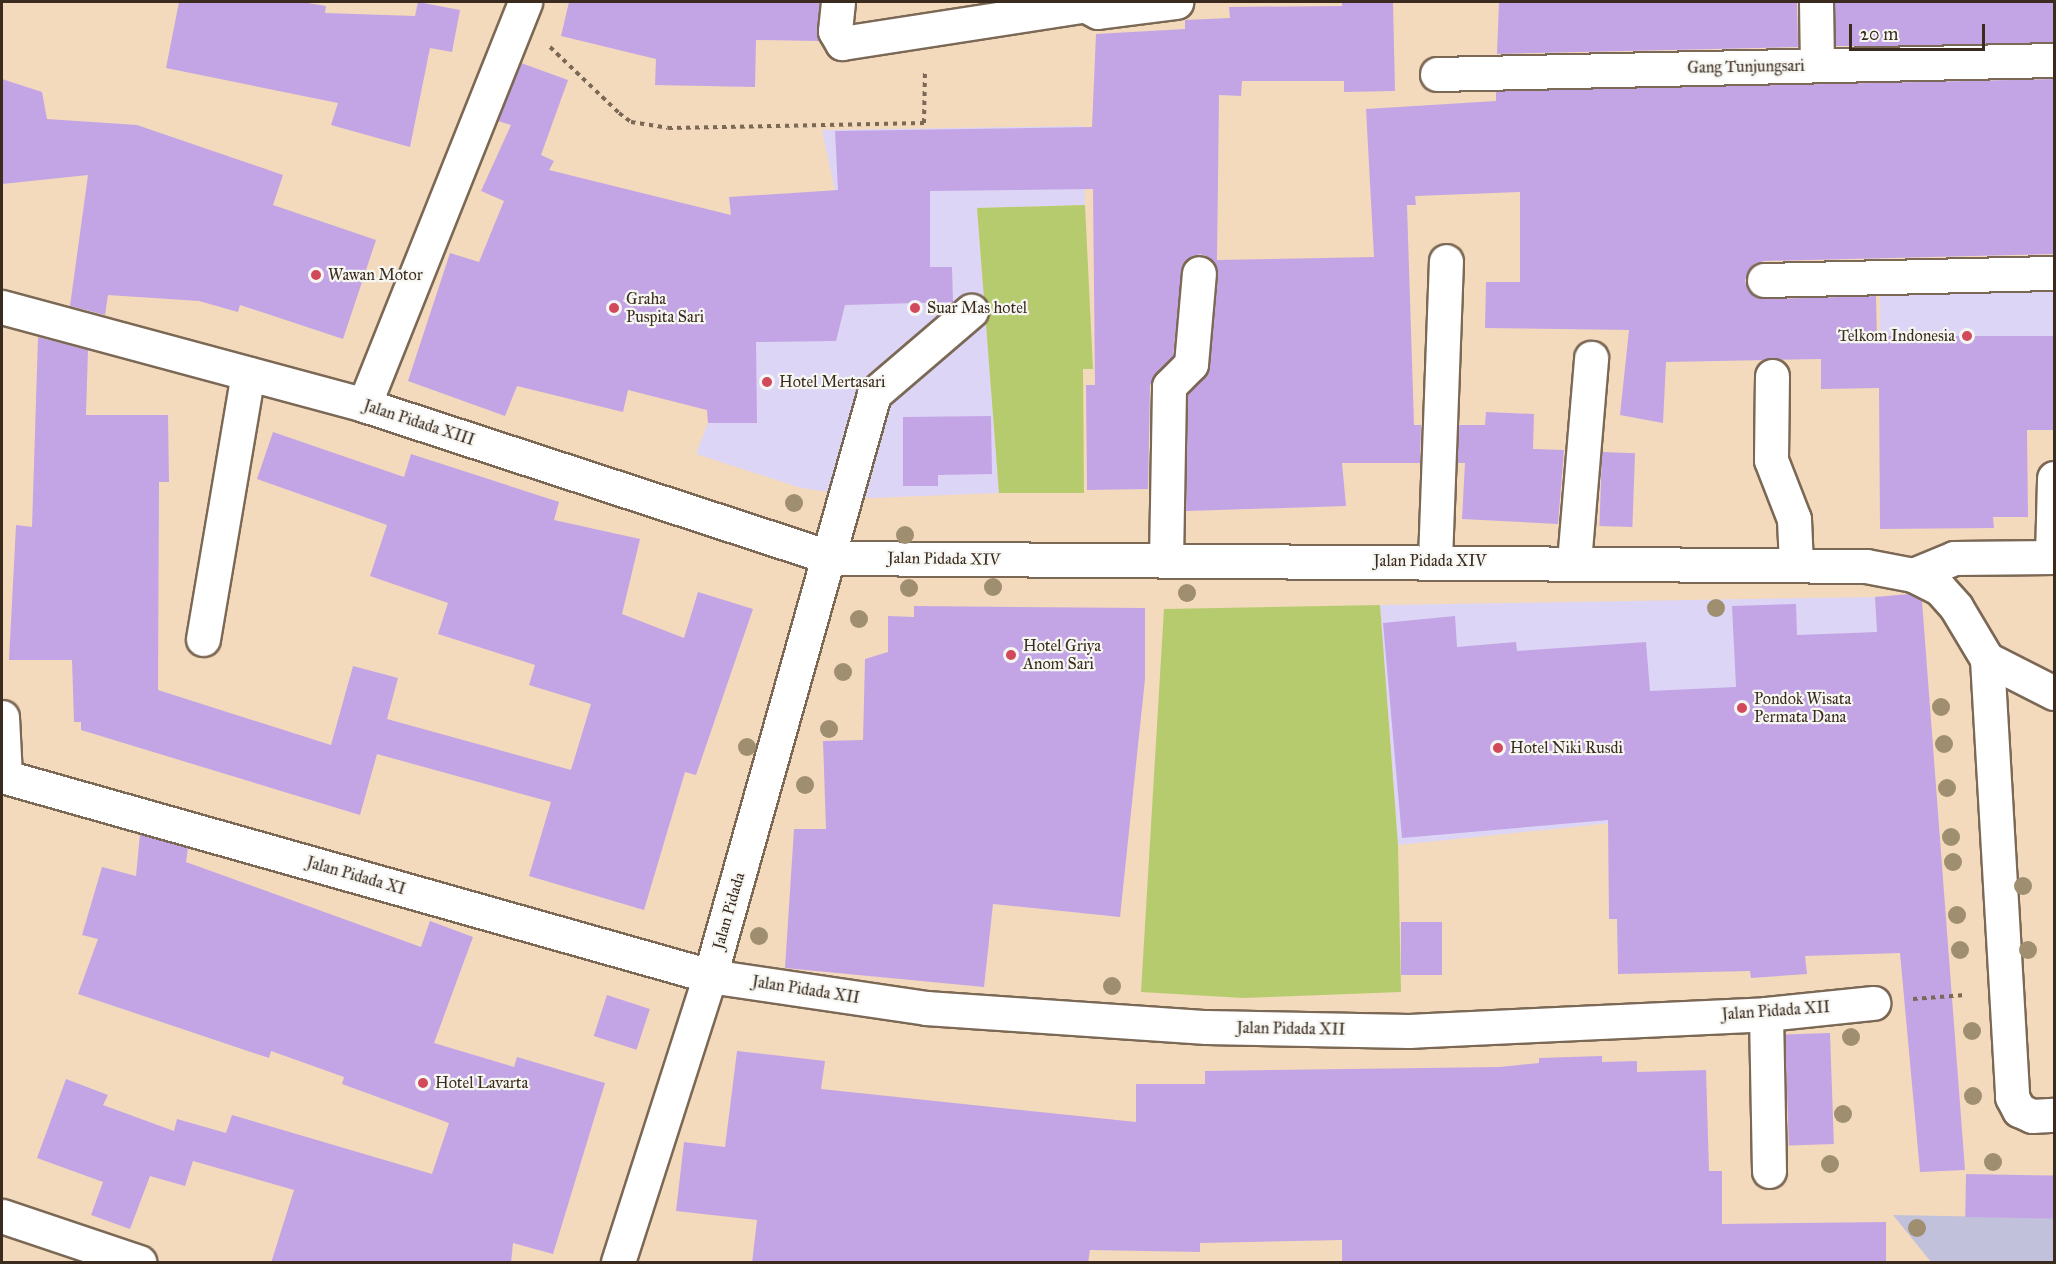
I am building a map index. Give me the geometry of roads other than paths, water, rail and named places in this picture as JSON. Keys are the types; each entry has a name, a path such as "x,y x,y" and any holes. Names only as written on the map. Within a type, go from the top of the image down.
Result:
{"street":[{"path":"838,2 835,31 842,43 926,28 958,12 1080,4 1126,12 1176,2"},
{"path":"1816,2 1817,65"},
{"path":"364,405 522,9"},
{"name":"Gang Tunjungsari","path":"1437,74 2055,60"},
{"path":"1435,560 1446,261"},
{"path":"1166,561 1169,386 1191,364 1199,273"},
{"path":"1764,280 2055,273"},
{"name":"Jalan Pidada XIII","path":"2,307 364,405 832,558"},
{"name":"Jalan Pidada","path":"618,1263 710,976 832,558 844,494 874,394 971,311"},
{"path":"1574,562 1591,357"},
{"path":"203,639 248,374"},
{"path":"1772,376 1771,460 1794,519 1796,565"},
{"path":"1913,575 1954,558 2053,557 2055,478"},
{"name":"Jalan Pidada XIV","path":"832,558 1166,561 1435,560 1866,566 1913,575 1940,589 1956,607 1987,659"},
{"path":"2055,693 1987,659 2012,1097 2019,1110 2032,1116 2055,1115"},
{"path":"2,717 3,777"},
{"name":"Jalan Pidada XI","path":"3,777 710,976"},
{"name":"Jalan Pidada XII","path":"710,976 926,1008 1206,1027 1409,1031 1766,1014 1873,1003"},
{"path":"1766,1014 1768,1171"},
{"path":"2,1216 139,1263"}],"place":[{"name":"Wawan Motor","path":"316,275"},
{"name":"Graha Puspita Sari","path":"614,308"},
{"name":"Suar Mas hotel","path":"915,308"},
{"name":"Telkom Indonesia","path":"1967,336"},
{"name":"Hotel Mertasari","path":"767,382"},
{"name":"Hotel Griya Anom Sari","path":"1011,655"},
{"name":"Pondok Wisata Permata Dana","path":"1742,708"},
{"name":"Hotel Niki Rusdi","path":"1498,748"},
{"name":"Hotel Lavarta","path":"423,1083"}]}
